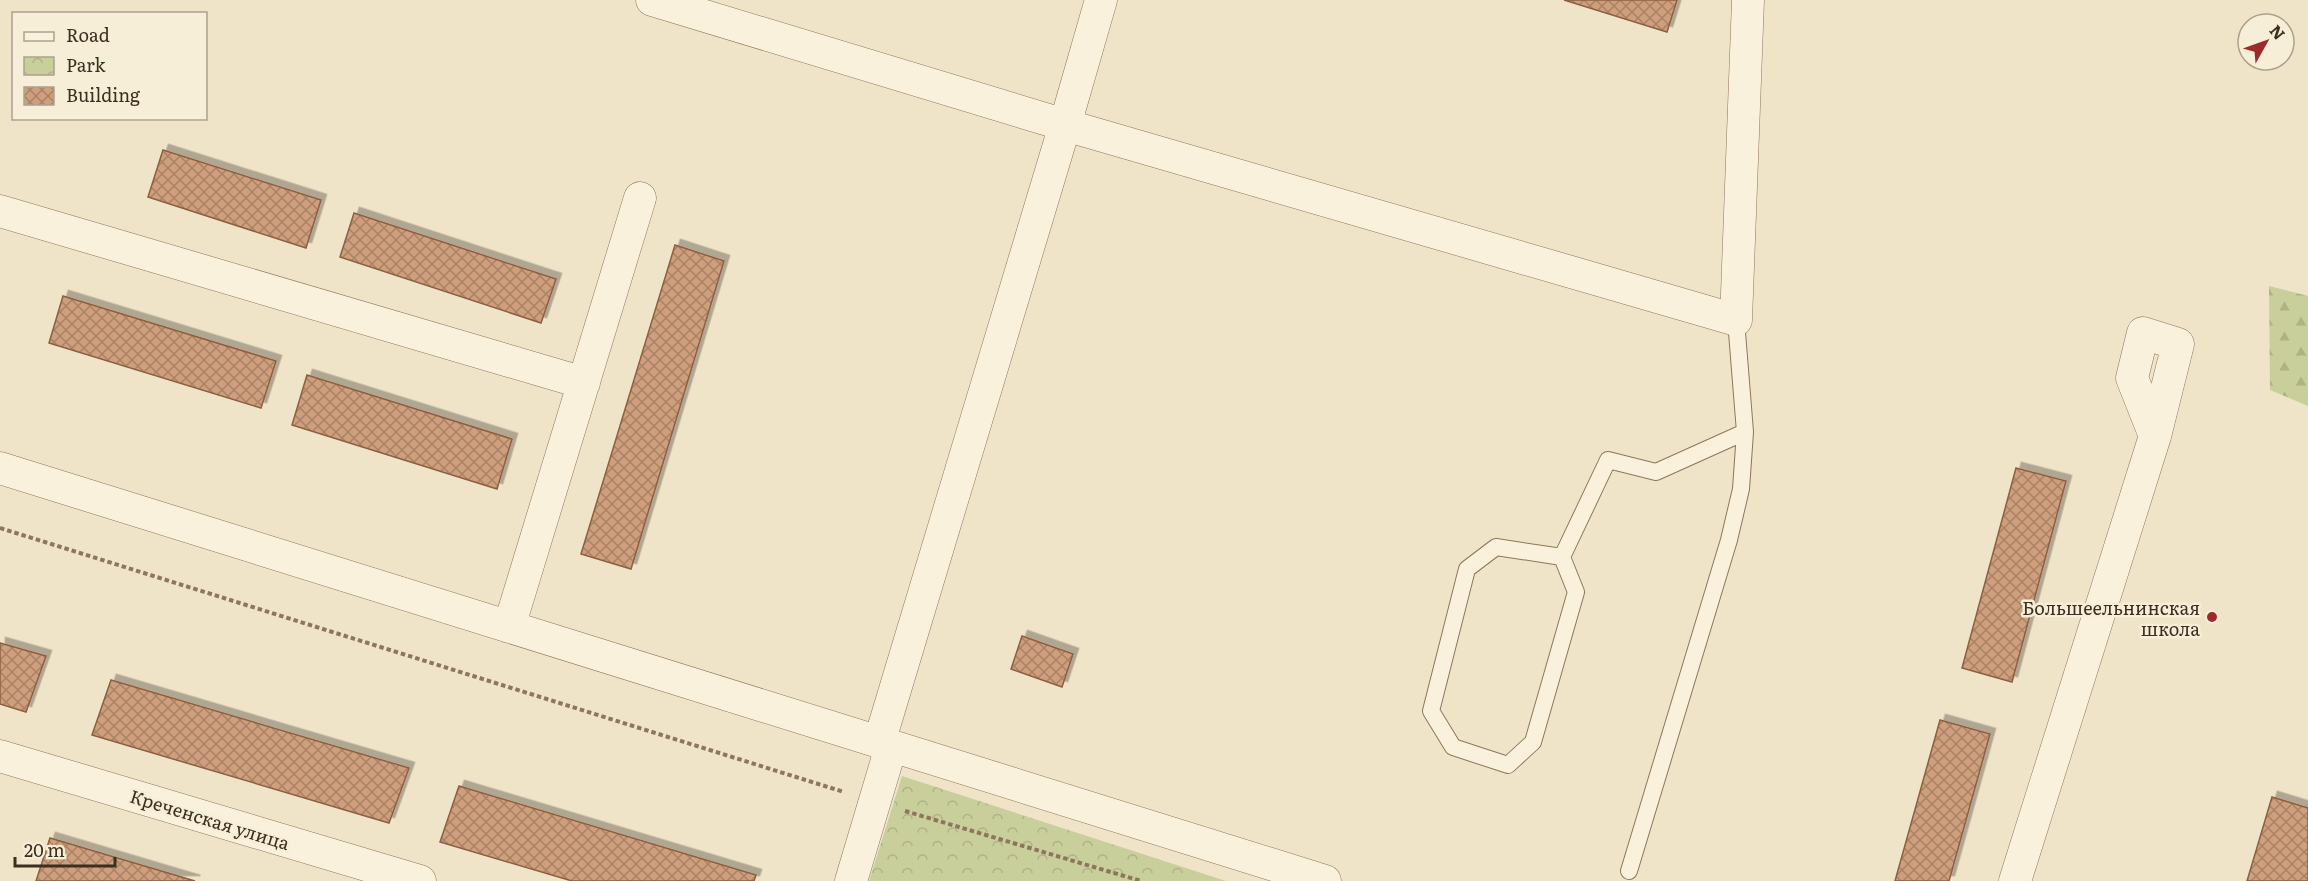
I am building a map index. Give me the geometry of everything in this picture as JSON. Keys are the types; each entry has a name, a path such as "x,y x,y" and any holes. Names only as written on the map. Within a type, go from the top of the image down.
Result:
{"street":[{"path":"652,0 1065,125 1736,321 1748,0"},
{"path":"851,881 875,802 885,745 1101,0"},
{"path":"509,627 640,198"},
{"path":"0,211 584,382"},
{"path":"2015,881 2155,436"},
{"path":"0,468 1325,881"},
{"name":"Креченская улица","path":"0,756 420,881"}],"lane":[{"path":"1629,871 1729,540 1741,489 1745,432 1736,321"},
{"path":"1562,557 1496,547 1467,569 1431,711 1453,747 1508,765 1533,741 1576,592 1562,557 1608,460 1656,472 1745,432"}],"path":[{"path":"0,528 875,802 1141,881"}],"green space":[{"path":"2269,286 2308,296 2308,406 2270,390"},
{"path":"902,776 1226,881 869,881"}],"building":[{"path":"1564,0 1677,0 1667,32"},
{"path":"163,150 321,200 306,248 148,197"},
{"path":"354,213 556,279 541,323 340,257"},
{"path":"675,245 724,261 631,569 581,554"},
{"path":"63,296 276,361 261,408 49,343"},
{"path":"307,375 512,439 497,489 292,425"},
{"path":"2016,468 2066,481 2012,682 1962,668"},
{"path":"1022,636 1073,654 1062,687 1011,669"},
{"path":"0,643 46,656 26,712 0,704"},
{"path":"111,680 409,768 389,823 92,735"},
{"path":"1940,720 1990,734 1949,881 1895,881"},
{"path":"459,786 756,875 754,881 572,881 440,842"},
{"path":"2272,797 2308,808 2308,881 2247,881"},
{"path":"50,838 195,881 36,881"}],"place":[{"name":"Большеельнинская школа","path":"2212,617"}]}
